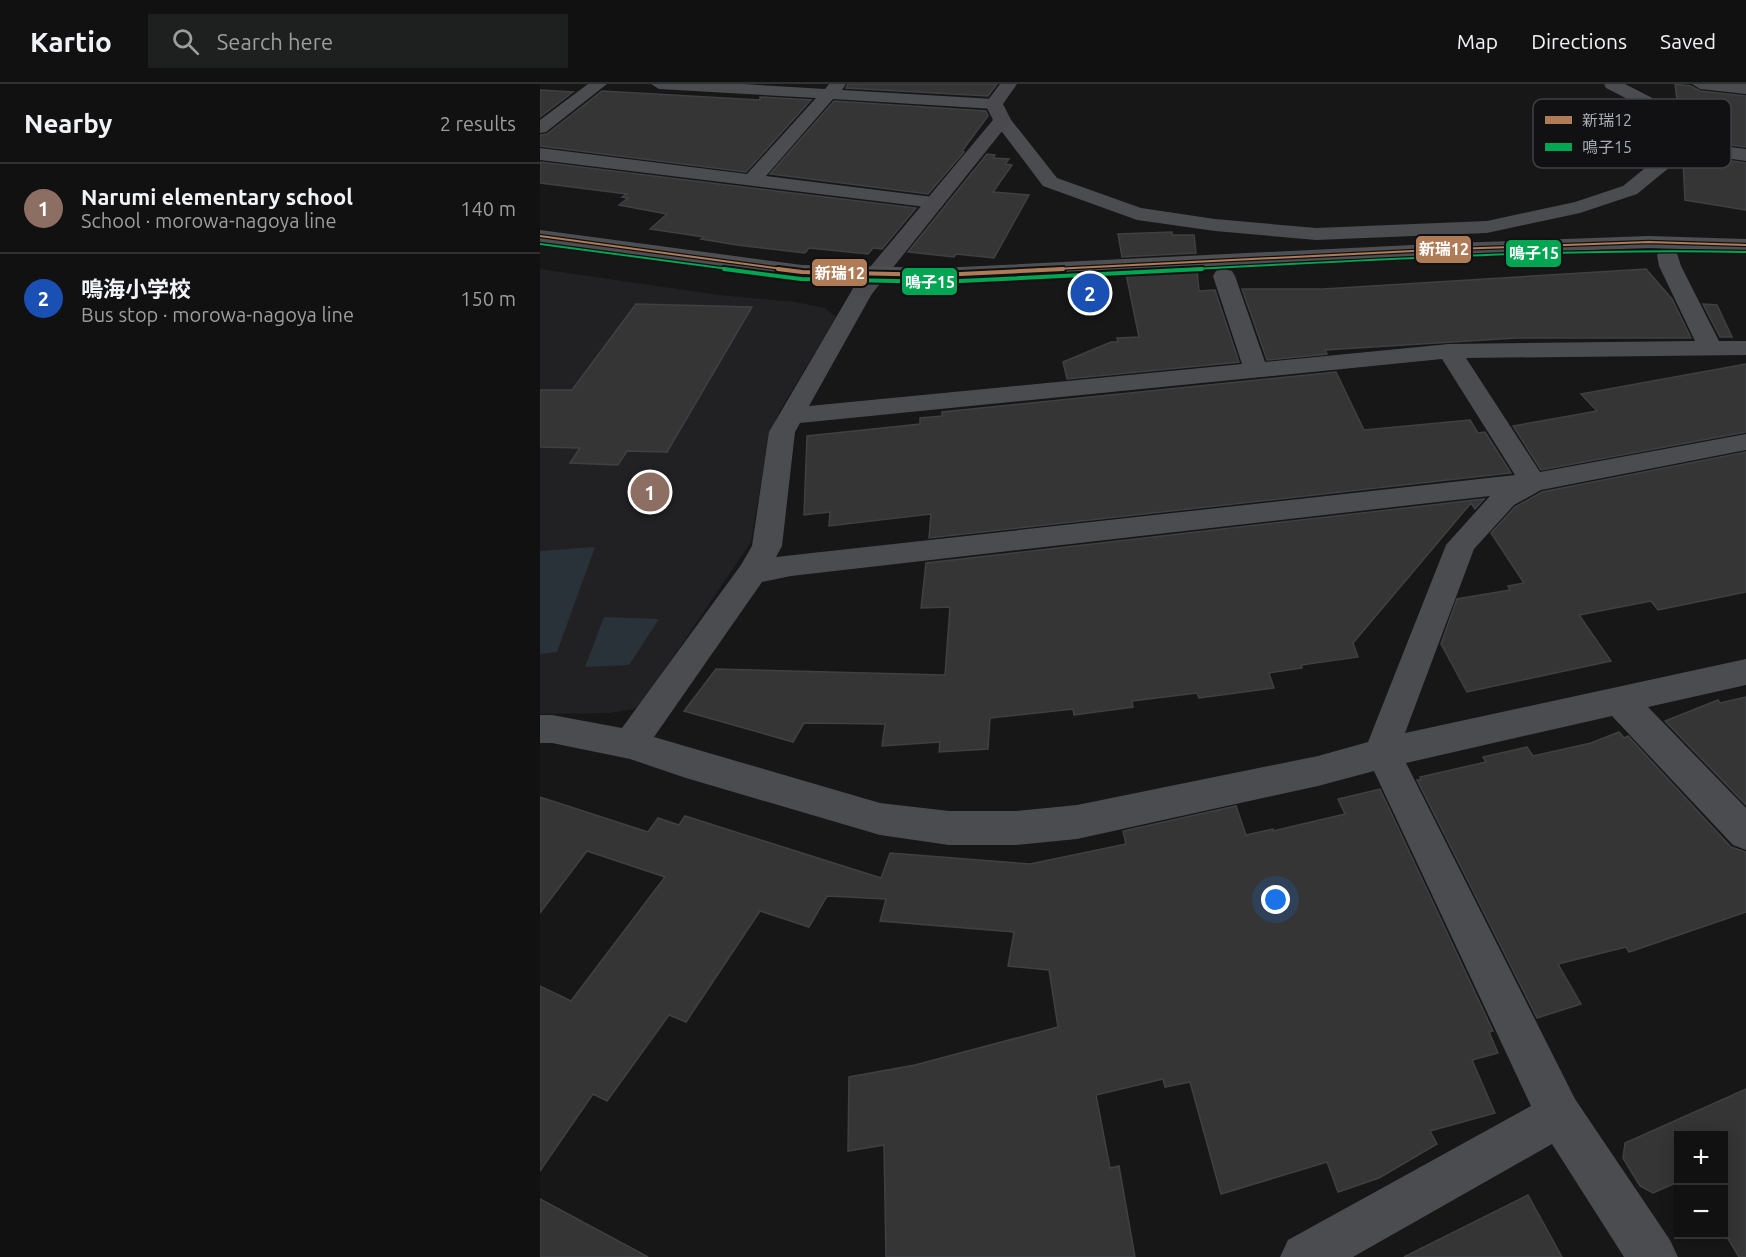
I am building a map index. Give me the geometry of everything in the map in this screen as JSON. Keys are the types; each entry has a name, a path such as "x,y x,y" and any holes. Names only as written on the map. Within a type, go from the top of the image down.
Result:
{"main road":[{"path":"540,236 869,282 987,289 1668,255 1746,259"},
{"path":"540,253 771,285 869,282 940,275 1626,242 1746,245"}],"street":[{"path":"540,128 599,84"},
{"path":"659,84 834,89 998,112 1050,182 1137,214 1215,225 1316,234 1487,227 1580,207 1630,190 1657,168"},
{"path":"630,744 752,573 767,546 782,432 869,282 934,202 998,112 1009,84"},
{"path":"1612,84 1641,99"},
{"path":"1700,84 1746,89"},
{"path":"753,179 834,89"},
{"path":"1731,153 1746,155"},
{"path":"540,154 934,202"},
{"path":"1668,255 1670,266 1710,347"},
{"path":"1224,276 1256,370"},
{"path":"793,416 1449,351 1746,348"},
{"path":"1449,351 1533,482"},
{"path":"752,573 791,565 1533,482 1746,442"},
{"path":"1533,482 1504,498 1461,545 1387,734 1383,753 1559,1115 1653,1257"},
{"path":"540,729 552,729 630,744 686,763 880,819 949,828 1016,828 1077,822 1318,771 1383,753 1746,672"},
{"path":"1619,700 1746,833"},
{"path":"1305,1257 1559,1115"}],"shaded area":[{"path":"540,269 719,295 795,302 825,308 836,317 779,412 768,441 751,542 642,703 634,709 610,713 540,714"},
{"path":"595,547 557,652 540,654 540,551"},
{"path":"604,617 659,619 629,665 585,667"}],"building":[{"path":"848,84 997,84 988,96 846,88"},
{"path":"1675,84 1691,86 1700,91 1746,96 1746,147 1731,145 1731,99 1677,99"},
{"path":"540,90 573,92 540,117"},
{"path":"602,91 760,100 760,97 811,100 746,172 540,146 540,135 547,134"},
{"path":"834,101 986,111 988,116 962,151 964,152 928,194 770,174"},
{"path":"987,154 995,155 993,158 1009,159 1005,164 1012,165 993,192 1029,195 994,258 908,252"},
{"path":"1731,161 1746,163 1746,210 1685,200 1683,168 1731,168"},
{"path":"540,162 916,208 882,249 873,248 868,254 809,248 805,253 737,245 701,239 704,237 650,229 667,214 619,205 628,198 622,197 627,194 540,183"},
{"path":"1172,232 1172,235 1194,235 1196,253 1122,257 1118,234"},
{"path":"1646,269 1672,299 1691,338 1516,338 1325,350 1327,354 1267,360 1242,289 1323,289"},
{"path":"1197,271 1199,291 1215,290 1239,362 1067,379 1063,362 1111,342 1118,342 1117,338 1139,337 1126,274"},
{"path":"636,304 752,307 667,452 627,451 618,465 570,463 580,448 540,447 540,390 572,390"},
{"path":"1703,304 1717,305 1732,337 1720,337"},
{"path":"1746,364 1746,432 1541,470 1513,426 1597,411 1581,394"},
{"path":"1336,372 1364,430 1470,420 1478,433 1485,432 1511,473 929,538 931,514 829,526 830,512 804,515 807,436 920,424 920,418 942,416 942,412"},
{"path":"1746,452 1746,592 1658,610 1651,601 1579,615 1611,661 1467,692 1441,644 1457,599 1510,590 1508,586 1524,583 1491,533 1515,507 1542,492"},
{"path":"1484,499 1475,509 1471,503 1353,643 1358,657 1301,665 1302,668 1269,673 1274,688 1199,698 1197,693 1132,701 1133,707 1074,715 1073,709 990,718 988,749 939,752 940,742 882,746 885,724 804,723 793,742 684,711 716,669 945,675 950,607 921,608 926,563"},
{"path":"1746,697 1746,805 1665,721 1718,700 1720,703"},
{"path":"1619,732 1624,738 1628,736 1731,847 1746,852 1746,912 1629,952 1626,947 1558,964 1581,1004 1537,1018 1417,780 1421,780 1420,777 1486,762 1483,757 1527,747 1533,756 1591,743"},
{"path":"1380,789 1493,1031 1489,1032 1498,1053 1472,1060 1495,1113 1430,1131 1437,1144 1379,1178 1338,1192 1327,1162 1221,1194 1190,1082 1165,1087 1163,1079 1096,1095 1110,1168 1119,1166 1135,1257 886,1257 884,1145 848,1151 849,1077 915,1065 1058,1027 1049,970 1008,966 1014,932 880,921 886,899 827,896 809,927 760,911 686,1022 669,1015 607,1101 593,1094 540,1171 540,986 571,1001 665,877 587,851 540,913 540,797 648,832 658,818 679,825 685,816 881,878 890,853 1030,864 1126,844 1123,831 1236,806 1246,835 1273,829 1273,831 1345,814 1338,799"},
{"path":"1746,1089 1746,1257 1739,1257 1728,1239 1728,1131 1674,1131 1674,1184 1653,1193 1640,1186 1623,1158 1625,1143"},
{"path":"1528,1195 1562,1257 1404,1257"},
{"path":"540,1199 648,1257 540,1257"}],"transit line":[{"name":"新瑞12","path":"540,236 802,272 940,275 1453,249 1649,242 1746,245"},
{"name":"鳴子15","path":"540,244 801,279 940,282 1453,256 1649,250 1746,252"}],"place":[{"name":"鳴海小学校","path":"1090,293"},
{"name":"Narumi elementary school","path":"650,492"}]}
